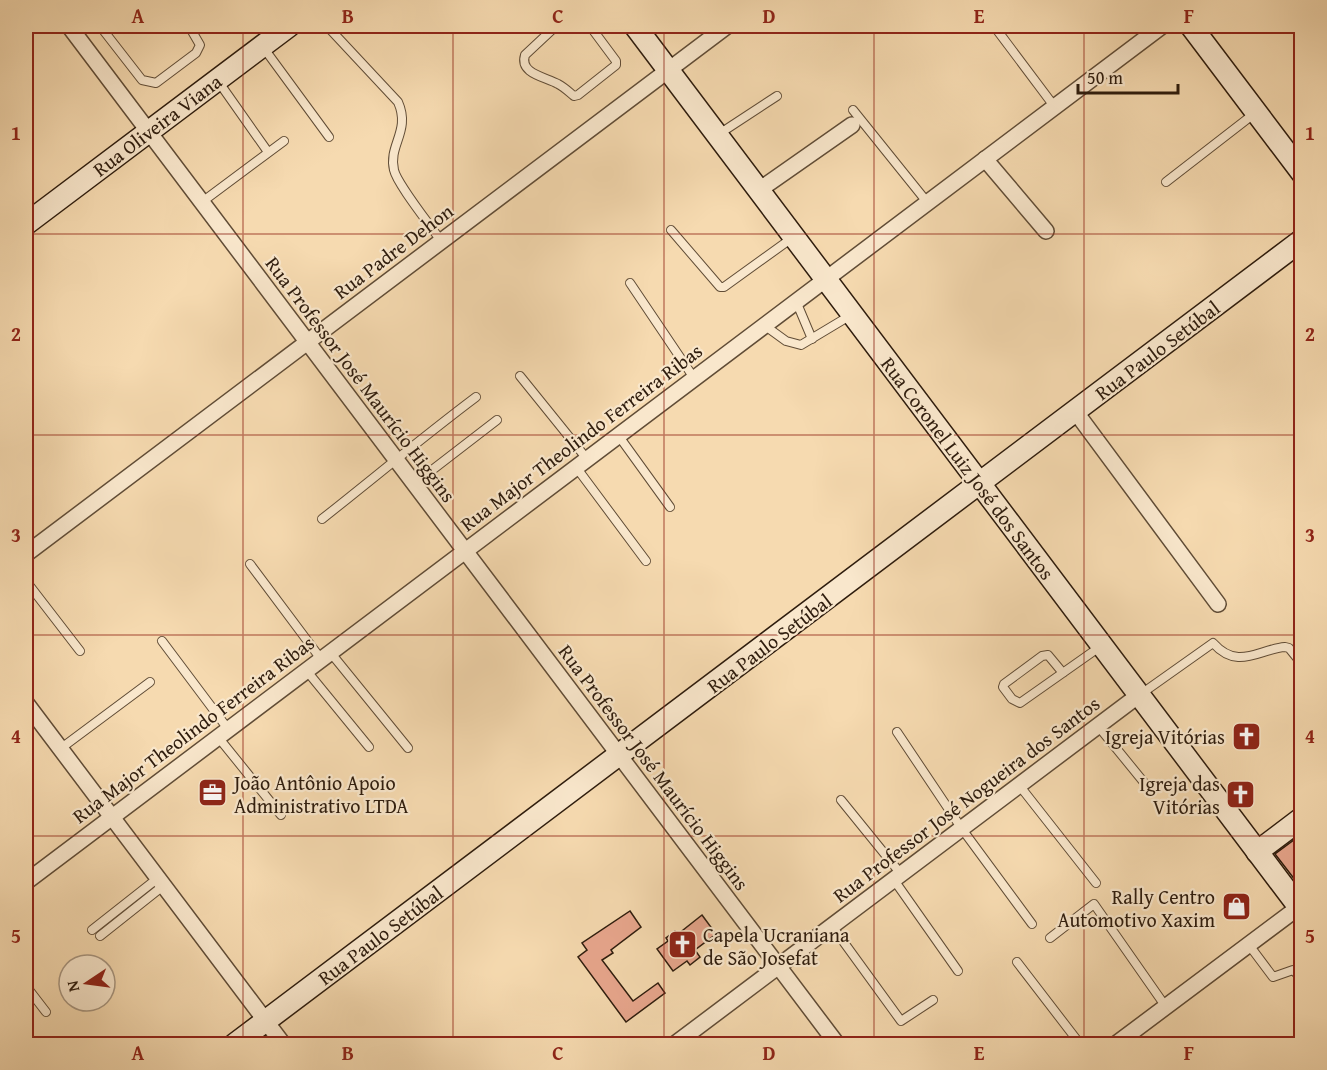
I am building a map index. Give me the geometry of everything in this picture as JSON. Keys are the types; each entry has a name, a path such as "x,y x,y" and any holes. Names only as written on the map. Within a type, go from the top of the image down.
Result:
{"main road":[{"name":"Rua Oliveira Viana","path":"26,224 290,26"},
{"name":"Rua Coronel Luiz José dos Santos","path":"635,26 1300,909"},
{"path":"1191,26 1302,173"},
{"name":"Rua Paulo Setúbal","path":"236,1044 1302,240"},
{"path":"1257,852 1302,818"}],"street":[{"name":"Rua Professor José Maurício Higgins","path":"69,26 837,1044"},
{"name":"Rua Padre Dehon","path":"26,554 727,26"},
{"name":"Rua Major Theolindo Ferreira Ribas","path":"26,882 1162,26"},
{"path":"759,190 852,117"},
{"path":"985,159 1046,231"},
{"path":"1075,411 1218,604"},
{"name":"Rua Professor José Nogueira dos Santos","path":"675,1044 1139,695"},
{"path":"26,703 283,1044"},
{"path":"1116,1044 1300,909"}],"lane":[{"path":"100,26 142,80 156,83 196,53 200,45 189,26"},
{"path":"327,26 398,102 403,113 402,128 393,154 394,171 441,241"},
{"path":"556,26 525,55 524,66 535,74 557,83 574,96 615,65 616,61 590,26"},
{"path":"994,26 1054,106"},
{"path":"262,46 329,137"},
{"path":"217,80 268,152"},
{"path":"717,134 777,96"},
{"path":"1166,182 1256,112"},
{"path":"852,117 927,202"},
{"path":"202,202 284,141"},
{"path":"671,230 720,287 724,287 794,237"},
{"path":"630,283 694,378"},
{"path":"796,301 812,339"},
{"path":"764,325 793,345 801,345 852,314"},
{"path":"520,376 646,561"},
{"path":"322,519 397,460 413,444 476,397"},
{"path":"414,484 497,420"},
{"path":"618,435 670,507"},
{"path":"250,564 325,656 408,748"},
{"path":"26,581 80,651"},
{"path":"162,641 281,815"},
{"path":"1139,695 1213,643 1221,652 1241,657 1252,657 1285,647 1289,648 1302,664"},
{"path":"1063,673 1048,656 1042,656 1003,687 1012,699 1020,703 1063,673 1101,646"},
{"path":"306,670 369,747"},
{"path":"60,749 150,682"},
{"path":"1098,726 1151,791"},
{"path":"897,732 962,829 1032,924"},
{"path":"1019,785 1096,883"},
{"path":"841,800 898,877 958,971"},
{"path":"92,930 160,882"},
{"path":"100,936 160,882"},
{"path":"1050,938 1094,904 1166,1007"},
{"path":"832,926 901,1021 933,1000"},
{"path":"1249,945 1274,977 1293,970 1302,979"},
{"path":"1017,962 1080,1044"},
{"path":"26,986 46,1012"}],"building":[{"path":"1302,834 1302,889 1275,854"},
{"path":"630,911 641,927 611,950 613,953 602,960 633,1001 658,983 665,993 626,1022 578,957 587,950 582,943"},
{"name":"Capela Ucraniana de São Josefat","path":"702,915 716,934 695,950 700,957 690,965 687,961 673,971 657,949 668,941 666,938 675,931 678,934"}],"place":[{"name":"Igreja Vitórias","path":"1246,736"},
{"name":"João Antônio Apoio Administrativo LTDA","path":"213,793"},
{"name":"Igreja das Vitórias","path":"1241,794"},
{"name":"Rally Centro Automotivo Xaxim","path":"1236,907"},
{"name":"Capela Ucraniana de São Josefat","path":"682,945"}]}
